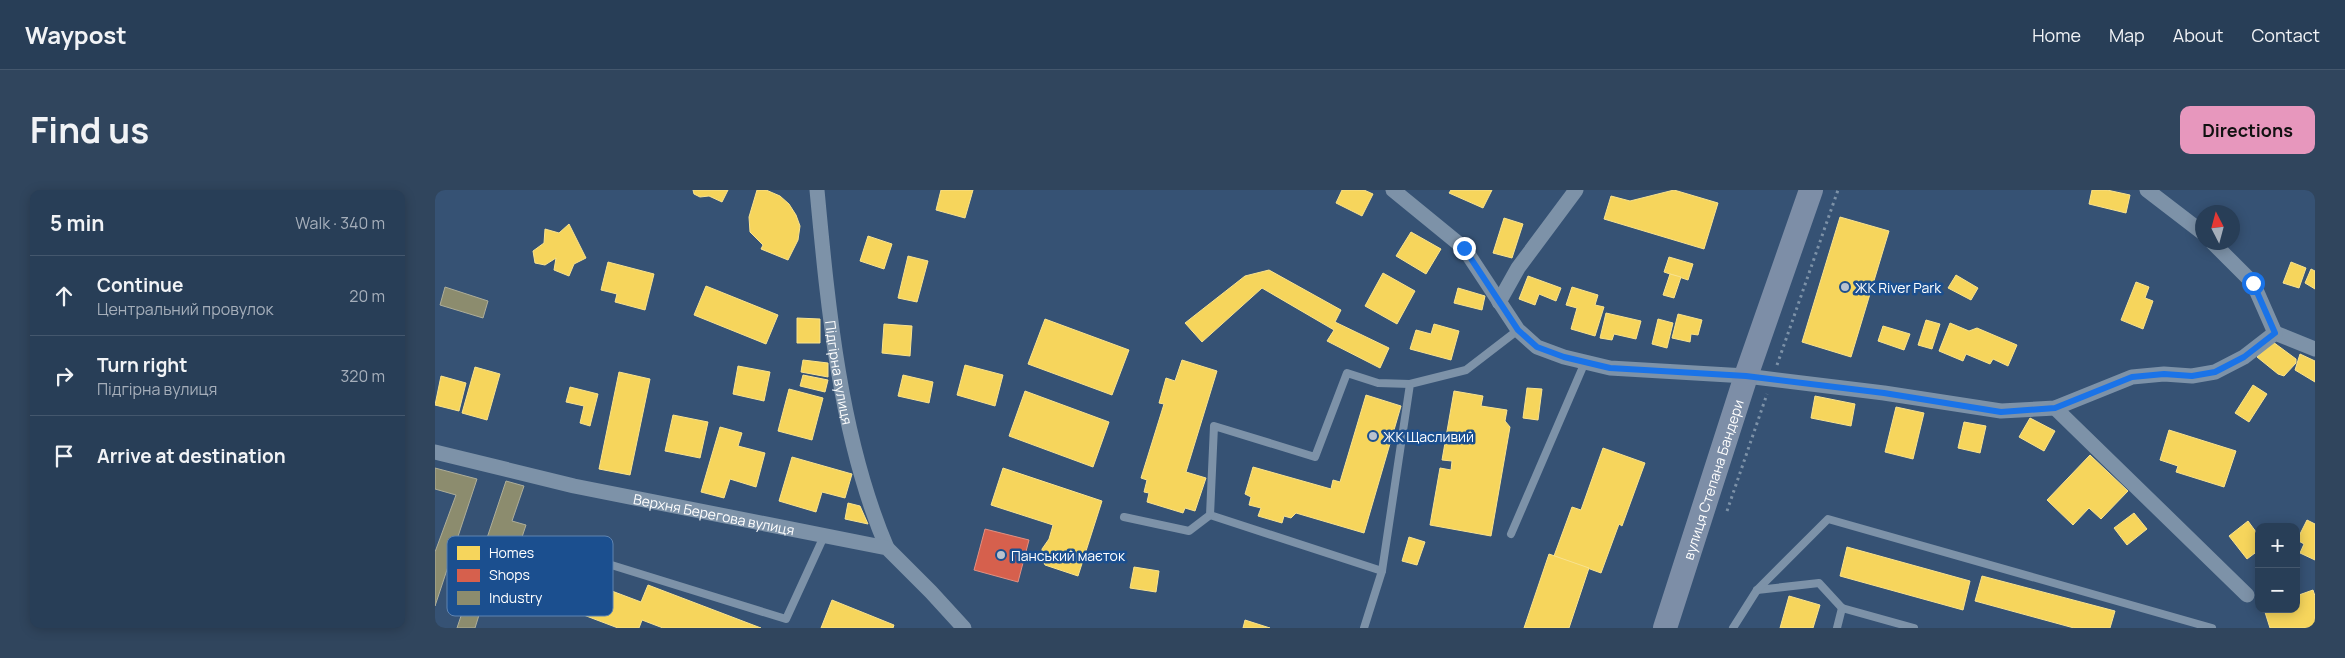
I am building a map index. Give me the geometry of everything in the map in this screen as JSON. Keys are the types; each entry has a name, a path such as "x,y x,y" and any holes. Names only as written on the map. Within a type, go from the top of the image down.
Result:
{"main road":[{"name":"вулиця Степана Бандери","path":"1668,627 1746,376 1811,190"}],"street":[{"name":"Підгірна вулиця","path":"817,190 824,262 843,391 874,518 887,548"},
{"path":"1393,190 1464,248 1518,330 1537,347 1610,368 1746,376 1884,393 2001,412 2055,408 2132,377 2164,374 2192,376 2215,372 2244,357 2275,333"},
{"path":"1499,302 1519,268 1576,190"},
{"path":"2147,190 2195,227"},
{"path":"2220,250 2253,283 2275,333 2315,350"},
{"path":"2055,408 2247,595"},
{"name":"Верхня Берегова вулиця","path":"435,452 574,486 825,534 887,548"},
{"path":"887,548 964,628"}],"lane":[{"path":"1210,515 1214,426 1315,457 1347,373 1378,382 1410,384 1465,370 1518,330"},
{"path":"1511,534 1585,362"},
{"path":"1364,628 1382,571 1410,384"},
{"path":"1124,517 1189,531 1210,515"},
{"path":"1210,515 1382,571"},
{"path":"1733,628 1757,590 1828,519 2212,628"},
{"path":"613,566 786,619 825,534"},
{"path":"1757,590 1819,583 1842,608 1914,628"},
{"path":"1837,628 1842,608"}],"path":[{"path":"1725,515 1838,190"}],"building: Homes":[{"path":"693,190 728,190 722,202 709,196 700,197 694,194"},
{"path":"757,190 766,190 780,196 789,204 796,215 800,226 798,240 788,260 761,249 763,245 750,232 749,217"},
{"path":"941,190 973,190 965,218 936,210"},
{"path":"1342,190 1364,190 1373,194 1362,216 1336,203"},
{"path":"1451,190 1492,190 1483,208 1449,193"},
{"path":"1674,190 1718,203 1704,249 1604,219 1611,196 1630,201"},
{"path":"2092,190 2107,190 2130,195 2126,213 2089,204"},
{"name":"ЖК River Park","path":"1840,217 1889,231 1851,357 1802,342"},
{"path":"1504,218 1523,224 1512,258 1493,253"},
{"path":"569,224 586,258 574,264 569,276 554,270 556,258 545,265 535,263 533,251 544,243 545,229 559,233"},
{"path":"1411,232 1441,249 1426,274 1396,256"},
{"path":"868,236 892,244 884,269 860,261"},
{"path":"908,256 928,261 917,302 898,298"},
{"path":"1669,257 1693,264 1688,280 1664,272"},
{"path":"608,262 654,274 645,310 615,302 617,294 601,290"},
{"path":"2291,262 2306,268 2299,288 2283,283"},
{"path":"2311,269 2315,271 2315,289 2305,283"},
{"path":"1269,270 1341,310 1335,322 1389,348 1380,368 1327,341 1334,330 1262,288 1202,342 1185,323 1245,276"},
{"path":"1383,273 1415,291 1397,324 1365,306"},
{"path":"1670,274 1681,277 1674,298 1663,295"},
{"path":"1956,275 1978,288 1971,300 1948,288"},
{"path":"1528,276 1561,288 1556,301 1539,294 1535,305 1519,299"},
{"path":"2136,282 2149,287 2145,298 2153,301 2143,329 2121,320"},
{"path":"706,286 778,315 766,344 694,315"},
{"path":"1572,287 1598,295 1595,305 1604,307 1595,336 1571,329 1577,308 1566,305"},
{"path":"1458,288 1485,296 1482,310 1454,303"},
{"path":"1606,313 1641,321 1636,339 1614,334 1612,340 1600,338"},
{"path":"1678,314 1702,320 1698,335 1691,334 1690,342 1672,338"},
{"path":"797,318 820,319 820,343 797,343"},
{"path":"1045,319 1129,350 1112,395 1028,364"},
{"path":"1658,319 1673,323 1667,348 1652,344"},
{"path":"1926,320 1940,324 1932,349 1918,345"},
{"path":"1950,323 1969,331 1977,328 2017,345 2008,366 1993,359 1990,364 1966,354 1963,361 1939,351"},
{"path":"884,324 912,326 910,356 882,353"},
{"path":"1434,324 1459,331 1451,360 1410,349 1416,330 1431,334"},
{"path":"1883,326 1910,334 1904,350 1878,341"},
{"path":"2273,342 2296,359 2296,363 2284,376 2278,374 2257,357"},
{"path":"2300,354 2315,361 2315,382 2295,370"},
{"path":"803,360 828,363 828,377 801,372"},
{"path":"1182,360 1217,371 1186,472 1206,478 1195,511 1185,508 1183,513 1147,502 1149,493 1144,492 1147,480 1141,478 1164,404 1159,403 1166,378 1175,381"},
{"path":"965,365 1003,375 995,406 957,395"},
{"path":"738,366 770,372 764,401 733,394"},
{"path":"475,367 500,374 487,420 462,413"},
{"path":"619,372 650,379 630,475 599,469"},
{"path":"803,375 828,380 825,392 800,386"},
{"path":"903,375 933,382 929,403 898,396"},
{"path":"441,376 466,383 459,411 435,405"},
{"path":"2253,385 2267,394 2249,422 2235,413"},
{"path":"570,387 598,394 590,426 580,423 584,406 566,402"},
{"path":"1527,388 1542,389 1538,420 1523,418"},
{"path":"789,389 823,398 812,440 778,431"},
{"path":"1025,391 1109,422 1093,467 1009,436"},
{"path":"1454,391 1483,396 1481,406 1507,410 1505,421 1510,427 1491,536 1430,525 1440,468 1451,470 1452,461 1442,460"},
{"name":"ЖК Щасливий","path":"1366,395 1401,406 1364,533 1296,513 1291,518 1284,516 1282,523 1258,516 1261,508 1249,505 1251,497 1245,494 1253,467 1331,489 1333,480 1340,482"},
{"path":"1815,396 1855,404 1851,426 1811,418"},
{"path":"1896,407 1924,413 1913,459 1885,452"},
{"path":"673,415 708,422 700,458 665,451"},
{"path":"2030,418 2055,431 2044,451 2019,437"},
{"path":"1964,422 1986,426 1980,453 1958,448"},
{"path":"720,427 742,433 738,446 765,453 756,487 730,479 724,498 701,492"},
{"path":"2169,430 2236,451 2224,487 2176,472 2178,466 2160,460"},
{"path":"1603,448 1645,463 1622,526 1619,524 1601,573 1554,556 1572,507 1581,510"},
{"path":"2090,455 2128,491 2101,519 2089,508 2073,525 2047,500"},
{"path":"792,457 852,474 845,498 822,492 816,512 779,501"},
{"path":"1003,468 1102,501 1078,576 1045,565 1042,558 1042,549 1049,539 1053,525 991,505"},
{"path":"848,503 860,506 868,524 845,519"},
{"path":"2134,513 2147,529 2127,545 2114,528"},
{"path":"2307,520 2315,524 2315,560 2300,553 2304,544 2300,542 2300,534"},
{"path":"2248,521 2255,531 2255,553 2247,559 2229,536"},
{"path":"1409,537 1425,542 1417,565 1402,561"},
{"path":"1847,547 1970,581 1963,610 1840,576"},
{"path":"1549,554 1589,568 1569,628 1524,628"},
{"path":"1134,567 1159,571 1156,592 1130,588"},
{"path":"1982,576 2115,611 2110,628 2074,628 1975,601"},
{"path":"648,585 761,628 663,628 642,620 639,628 618,628 586,616 613,616 613,591 641,602"},
{"path":"2313,590 2315,596 2315,628 2270,628 2265,613 2300,613 2300,595"},
{"path":"1789,596 1820,605 1813,628 1780,628"},
{"path":"832,600 894,625 893,628 821,628"},
{"path":"1245,620 1270,628 1243,628"}],"building: Shops":[{"path":"985,529 1029,540 1018,582 974,570"}],"building: Industry":[{"path":"445,287 488,301 483,318 440,305"},
{"path":"435,468 477,479 458,536 447,536 447,570 435,606 435,552 456,495 435,489"},
{"path":"506,481 524,486 512,521 526,525 522,536 488,536"},
{"path":"461,616 479,616 475,628 457,628"}],"place":[{"name":"ЖК River Park","path":"1845,287"},
{"name":"ЖК Щасливий","path":"1373,436"},
{"name":"Панський маєток","path":"1001,555"}],"route":[{"path":"1464,248 1518,330 1537,347 1564,357 1610,368 1746,376 1884,393 2001,412 2055,408 2105,386 2132,377 2164,374 2192,376 2215,372 2244,357 2275,333 2253,283"}]}
